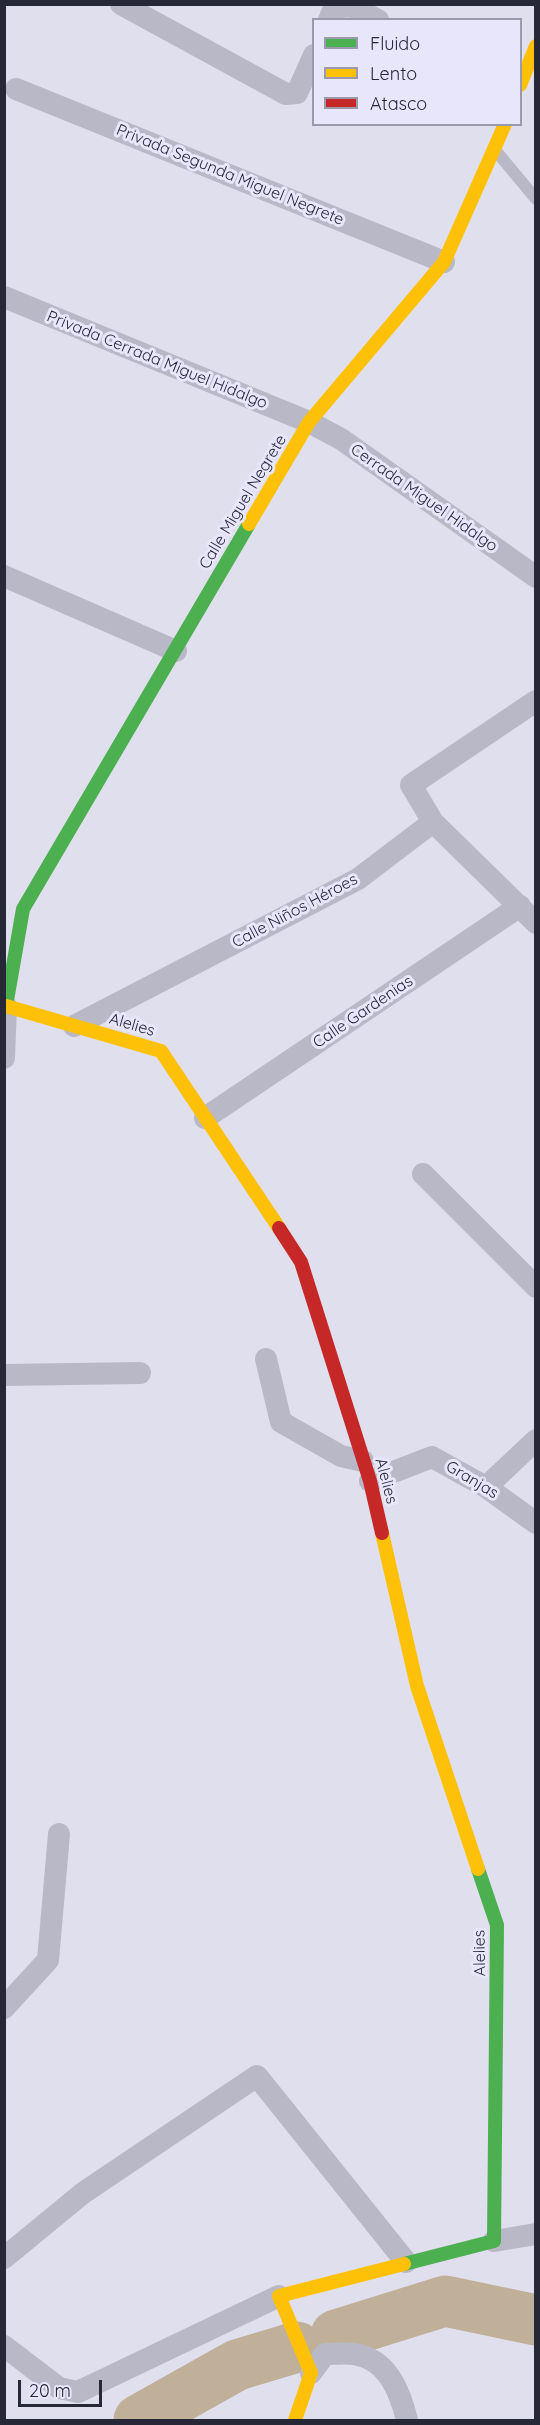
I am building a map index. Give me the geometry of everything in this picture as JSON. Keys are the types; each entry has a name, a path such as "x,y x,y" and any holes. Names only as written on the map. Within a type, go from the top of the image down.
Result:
{"street":[{"path":"121,4 286,94 297,93 312,59"},
{"path":"329,18 334,8 350,6 374,18"},
{"path":"522,81 533,61 536,46"},
{"name":"Privada Segunda Miguel Negrete","path":"16,89 444,262"},
{"name":"Calle Miguel Negrete","path":"23,909 309,423 444,262 504,126"},
{"name":"Privada Cerrada Miguel Hidalgo","path":"4,297 309,423"},
{"name":"Cerrada Miguel Hidalgo","path":"309,423 341,439 536,577"},
{"path":"4,576 176,651"},
{"path":"536,701 411,785 433,822 536,923"},
{"name":"Calle Niños Héroes","path":"74,1026 358,879 433,822"},
{"path":"4,1058 5,1007 23,909 11,896"},
{"name":"Calle Gardenias","path":"205,1118 520,906"},
{"name":"Alelies","path":"5,1007 161,1051 301,1262 367,1471 417,1686 497,1925 494,2241"},
{"path":"423,1174 536,1287"},
{"path":"266,1359 281,1422 367,1471"},
{"path":"4,1375 140,1373"},
{"path":"486,1487 536,1440"},
{"name":"Granjas","path":"367,1471 432,1457 486,1487 536,1523"},
{"path":"4,2008 48,1960 59,1834"},
{"path":"4,2258 83,2193 257,2076 406,2262"},
{"path":"4,2346 59,2388 78,2392 279,2296 406,2262 494,2241 536,2234"},
{"path":"279,2296 311,2373"},
{"path":"295,2421 311,2373 325,2354 356,2354 384,2366 402,2398 407,2421"}],"lane":[{"path":"495,150 536,199"}],"waterway":[{"path":"336,2335 445,2301 536,2320"},
{"path":"139,2420 237,2365 297,2347"}],"traffic: fast":[{"path":"6,1006 23,909 249,524"},
{"path":"404,2264 494,2241 497,1925 478,1869"}],"traffic: slow":[{"path":"522,80 536,46"},
{"path":"249,524 309,422 444,262 504,126"},
{"path":"6,1006 161,1051 279,1228"},
{"path":"382,1533 417,1686 478,1869"},
{"path":"295,2420 311,2373 279,2296 404,2264"}],"traffic: jam":[{"path":"279,1228 301,1262 370,1481 382,1533"}]}
